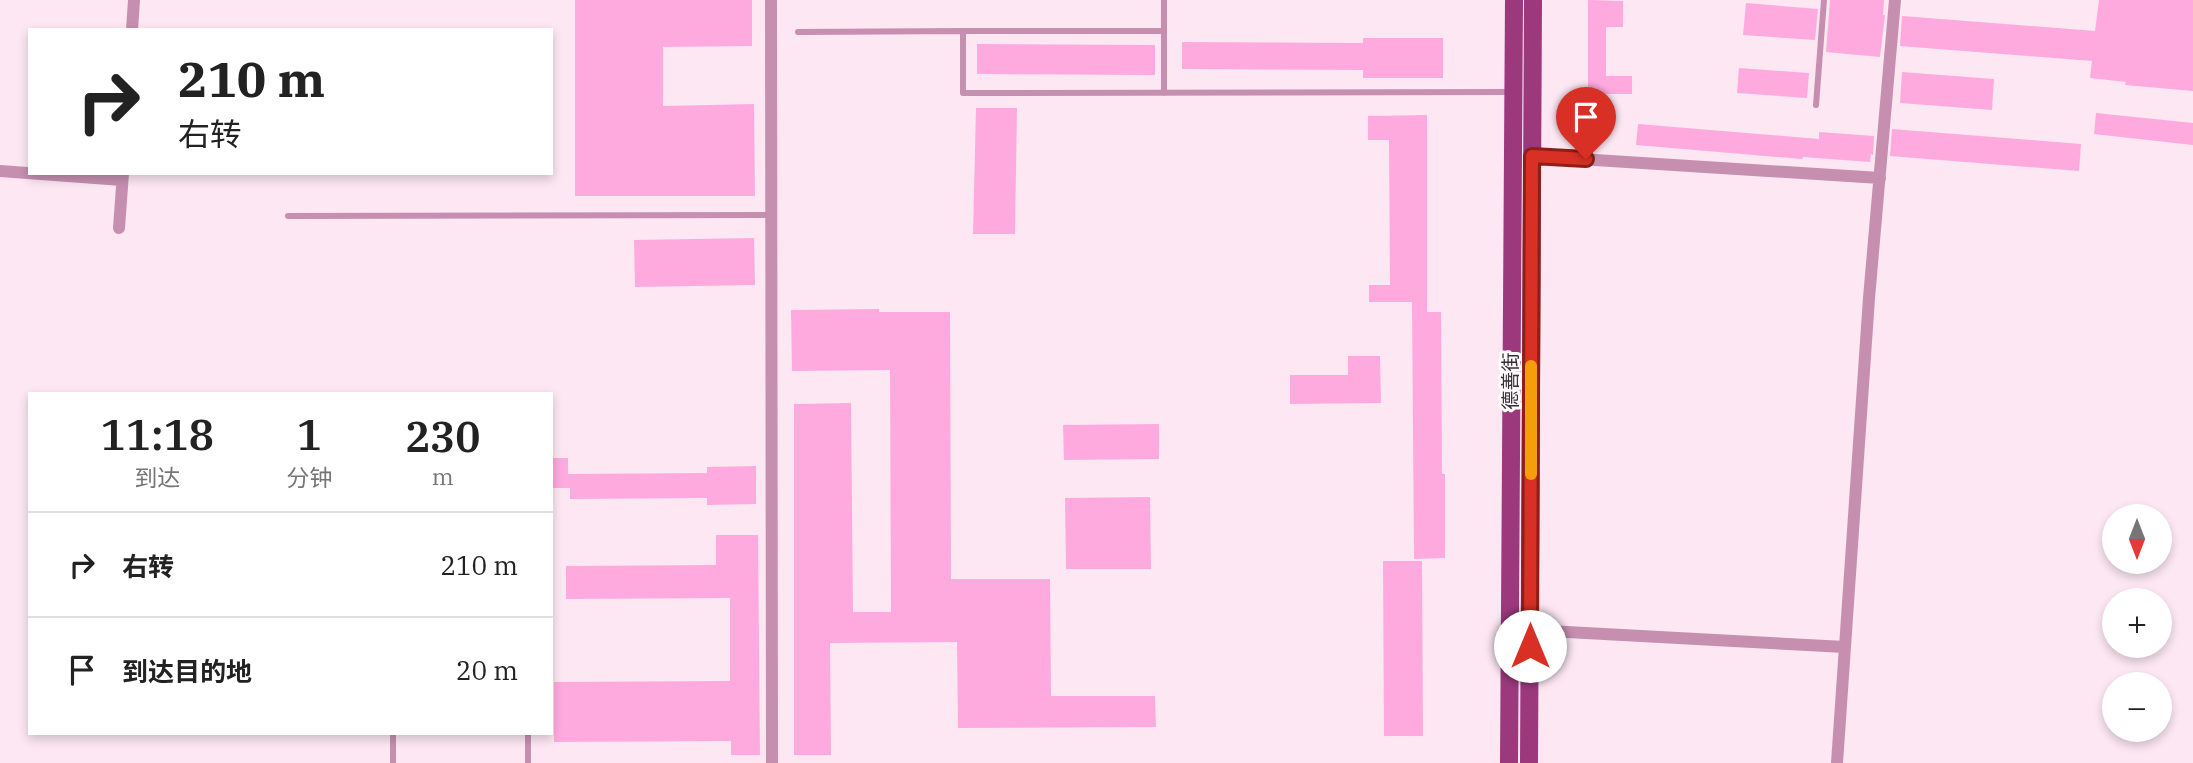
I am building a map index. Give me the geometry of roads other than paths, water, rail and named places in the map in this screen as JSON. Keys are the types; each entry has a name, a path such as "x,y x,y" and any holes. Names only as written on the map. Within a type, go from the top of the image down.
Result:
{"main road":[{"name":"德善街","path":"1510,763 1514,0"},
{"name":"德善街","path":"1528,763 1533,0"}],"street":[{"path":"132,28 134,0"},
{"path":"771,0 772,763"},
{"path":"1837,763 1869,299 1895,0"},
{"path":"1532,156 1880,178"},
{"path":"0,172 28,173"},
{"path":"92,175 122,176 119,228"},
{"path":"1530,630 1845,647"}],"lane":[{"path":"1164,0 1164,93"},
{"path":"1816,105 1824,0"},
{"path":"963,31 963,93 1513,92"},
{"path":"798,32 1164,31"},
{"path":"288,216 771,215"},
{"path":"393,735 393,763"},
{"path":"528,735 528,763"}]}
